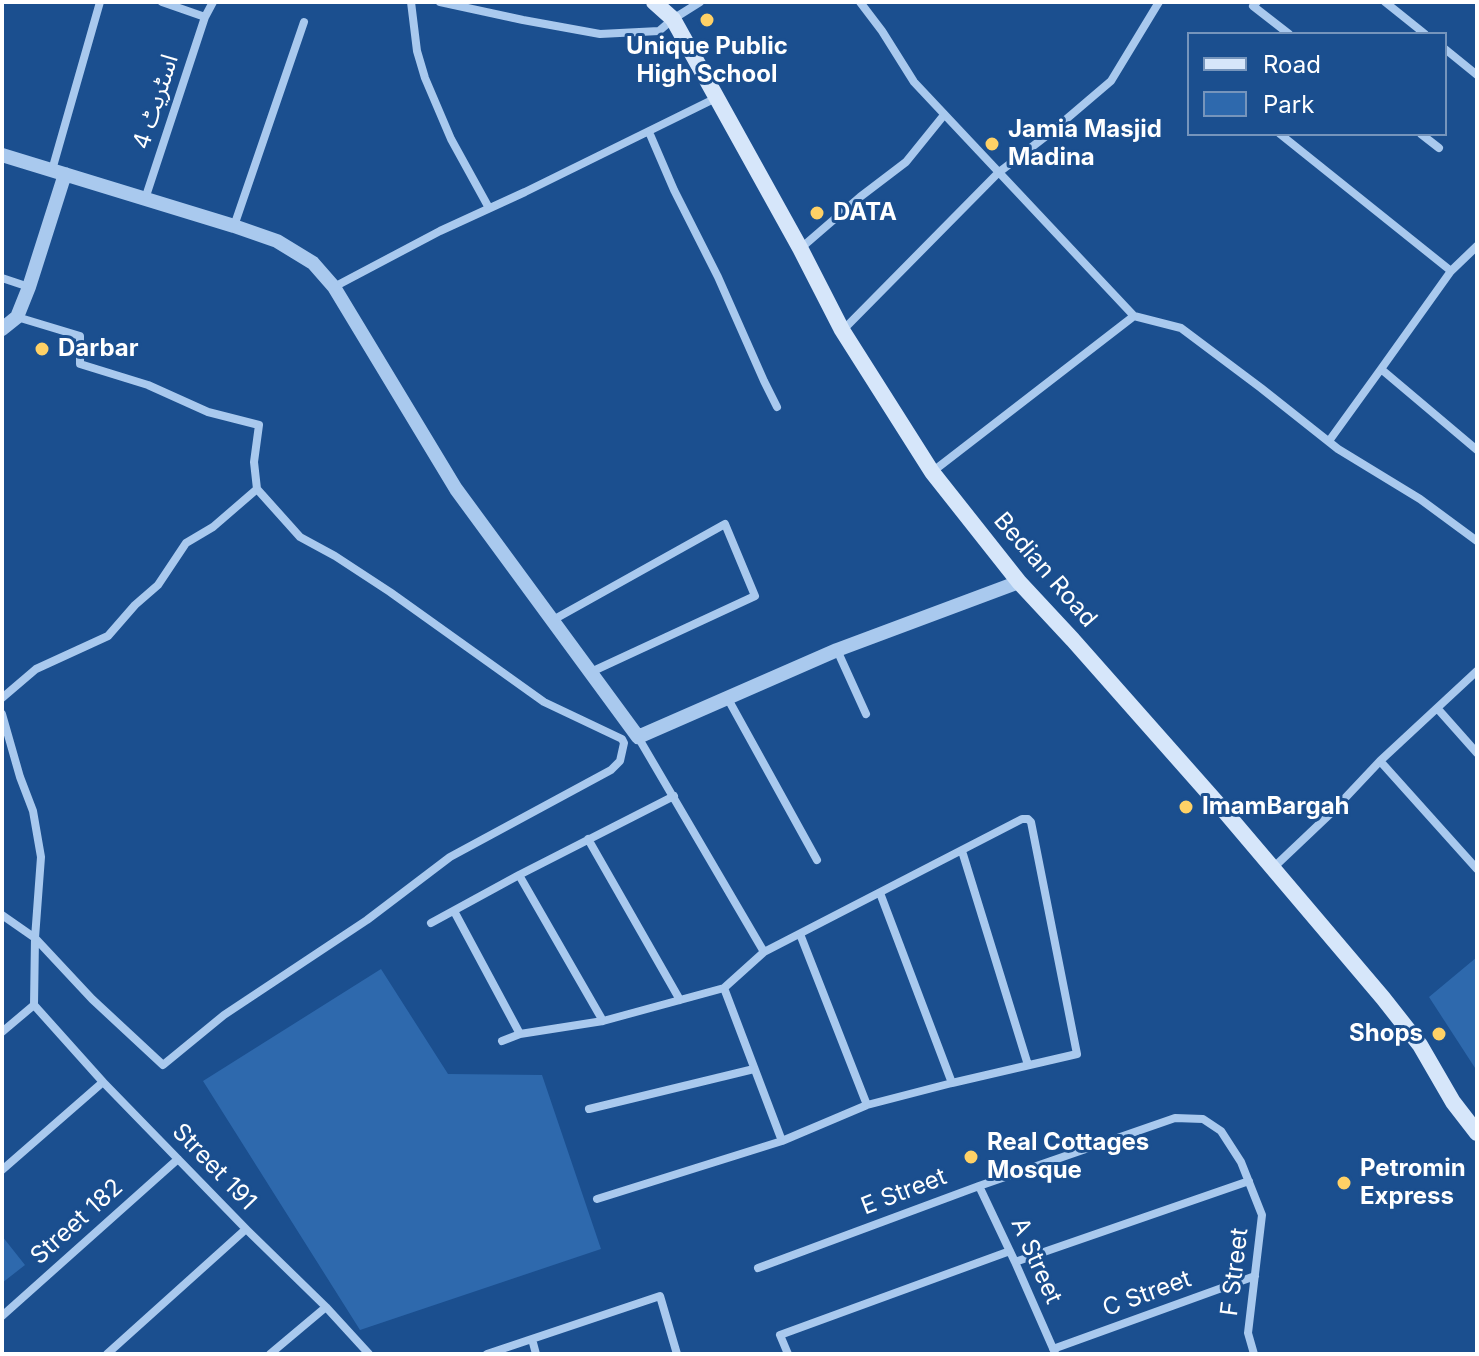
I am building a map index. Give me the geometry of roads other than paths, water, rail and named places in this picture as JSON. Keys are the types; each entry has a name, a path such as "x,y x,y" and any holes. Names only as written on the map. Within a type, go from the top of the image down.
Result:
{"main road":[{"name":"Bedian Road","path":"654,2 673,19 842,330 932,472 1019,582 1226,813 1383,998 1420,1045 1453,1102 1472,1127 1477,1144"}],"street":[{"path":"2,329 17,317 29,287 100,2"},
{"path":"162,2 205,17"},
{"name":"اسٹریٹ 4","path":"145,199 205,17 213,2"},
{"path":"411,2 417,51 425,78 451,139 489,208"},
{"path":"440,2 600,34 659,31 700,2"},
{"path":"860,2 914,82 1134,316 1181,328 1329,441 1420,499 1477,541"},
{"path":"842,330 998,173 1111,81 1159,2"},
{"path":"1257,2 1253,6 1286,32"},
{"path":"1385,2 1422,32"},
{"path":"234,226 304,22"},
{"path":"1447,51 1477,75"},
{"path":"334,287 440,231 716,98"},
{"path":"800,248 906,162 944,115"},
{"path":"649,132 777,407"},
{"path":"1282,136 1451,271"},
{"path":"1424,136 1439,148"},
{"path":"2,155 234,226 277,241 313,263 334,287 456,489 638,737 764,952"},
{"path":"1329,441 1451,271 1477,246"},
{"path":"2,278 29,287"},
{"path":"932,472 1134,316"},
{"path":"2,915 35,938 92,999 163,1065 224,1015 367,920 450,857 611,770 620,761 624,750 622,739 544,702 390,592 300,537 257,489 254,462 259,425 208,412 148,385 80,364 80,336 17,317"},
{"path":"1381,369 1477,450"},
{"path":"2,698 36,669 108,636 135,605 158,585 186,543 213,527 257,489"},
{"path":"553,620 725,524 755,596 591,672"},
{"path":"638,737 837,650 1019,582"},
{"path":"837,650 866,714"},
{"path":"1272,869 1380,761 1477,671"},
{"path":"728,699 817,860"},
{"path":"1437,708 1477,753"},
{"path":"2,714 33,811 41,857 34,1005 2,1032"},
{"path":"1380,761 1477,869"},
{"path":"431,923 674,796"},
{"path":"502,1041 520,1034 603,1021 724,988 764,952 1022,819 1031,822 1078,1051 1075,1055 867,1105 782,1141 597,1199"},
{"path":"588,839 680,1000"},
{"path":"962,851 1028,1065"},
{"path":"519,875 603,1021"},
{"path":"880,893 952,1083"},
{"path":"454,911 520,1034"},
{"path":"800,934 867,1105"},
{"path":"724,988 782,1141"},
{"name":"Street 191","path":"34,1005 103,1082 369,1354"},
{"path":"589,1109 754,1069"},
{"path":"2,1170 103,1082"},
{"name":"E Street","path":"758,1268 1175,1118 1203,1119"},
{"name":"F Street","path":"1203,1119 1221,1131 1241,1162 1262,1215 1248,1333 1254,1354"},
{"name":"Street 182","path":"2,1316 178,1159"},
{"path":"1015,1262 1249,1181"},
{"name":"A Street","path":"979,1186 1054,1352"},
{"path":"107,1354 246,1229"},
{"path":"788,1354 780,1335 1010,1251"},
{"name":"C Street","path":"1054,1352 1255,1276"},
{"path":"487,1354 660,1296 677,1354"},
{"path":"270,1354 326,1307"},
{"path":"532,1339 536,1354"}],"place":[{"name":"Unique Public High School","path":"707,20"},
{"name":"Jamia Masjid Madina","path":"992,144"},
{"name":"DATA","path":"817,213"},
{"name":"Darbar","path":"42,349"},
{"name":"ImamBargah","path":"1186,807"},
{"name":"Shops","path":"1439,1034"},
{"name":"Real Cottages Mosque","path":"971,1157"},
{"name":"Petromin Express","path":"1344,1183"}]}
